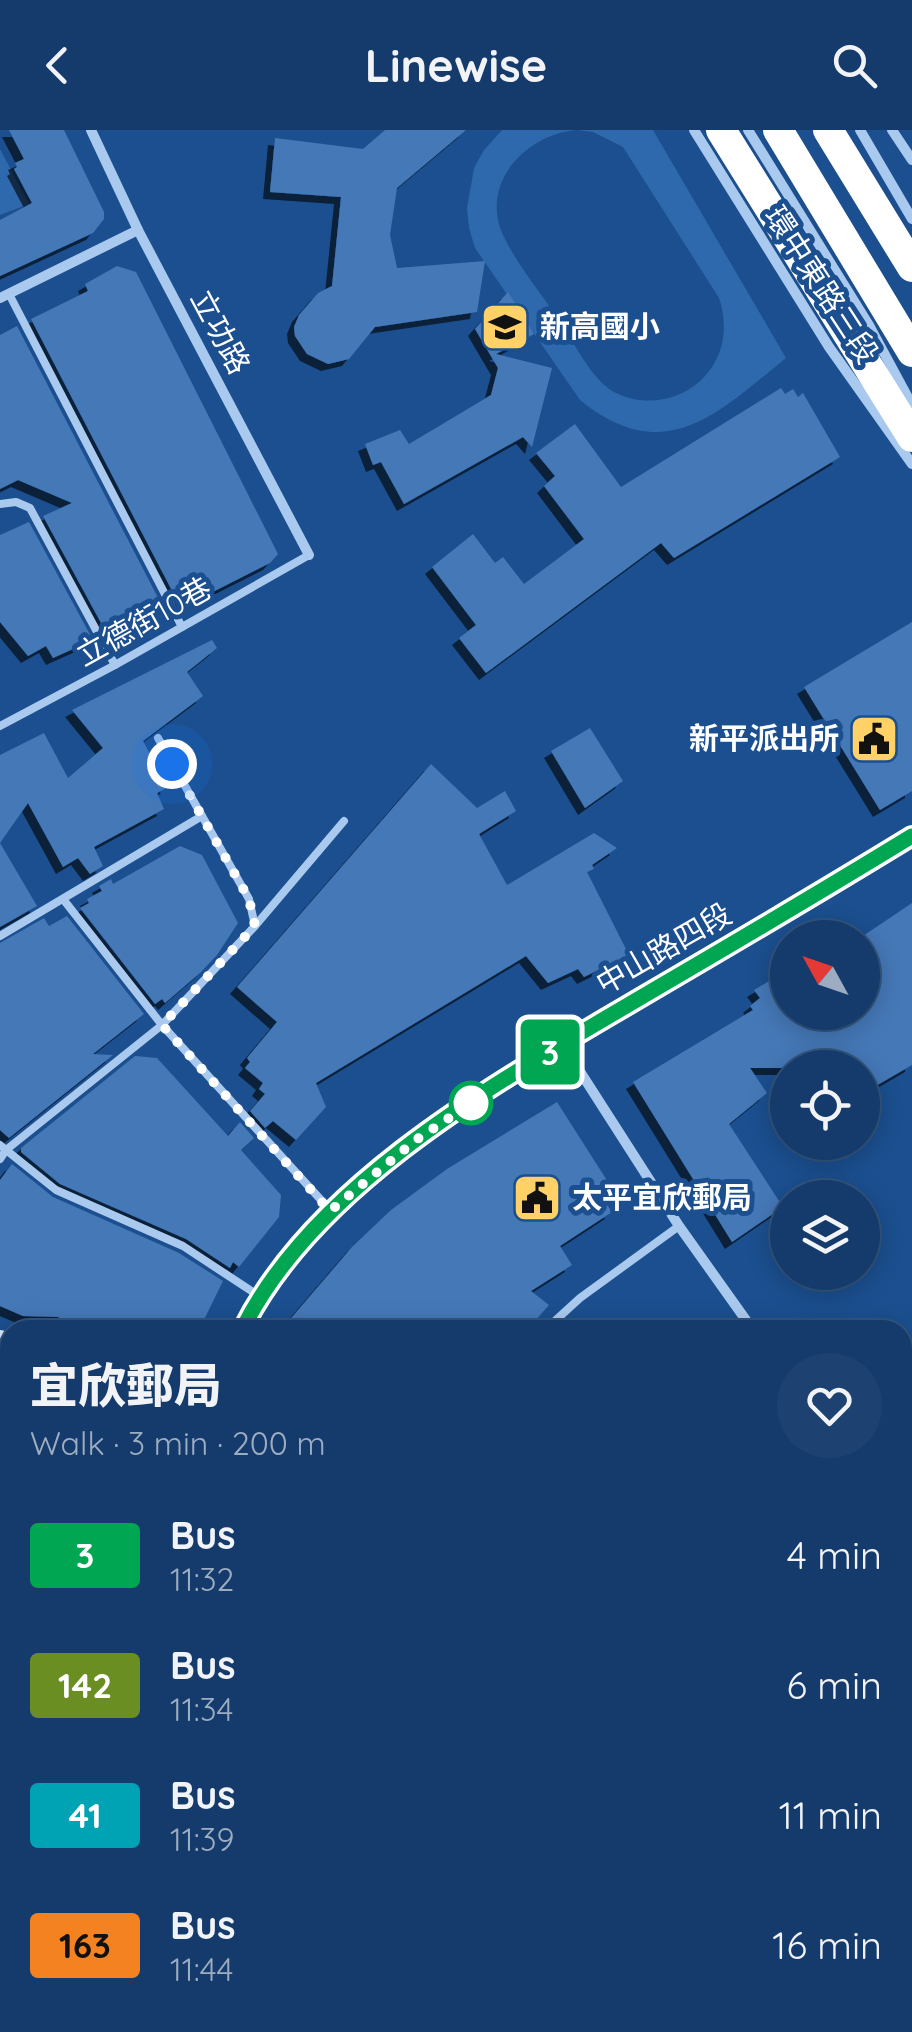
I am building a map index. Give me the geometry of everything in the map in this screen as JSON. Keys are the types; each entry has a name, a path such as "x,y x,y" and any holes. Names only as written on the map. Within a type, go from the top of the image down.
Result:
{"highway":[{"path":"721,130 912,436"},
{"path":"778,130 912,352"},
{"path":"828,130 906,238 912,266"}],"street":[{"name":"立功路","path":"90,130 138,230 308,554"},
{"name":"環中東路三段","path":"694,130 828,348 912,464"},
{"name":"環中東路三段","path":"748,130 870,327 912,405"},
{"path":"860,130 906,238"},
{"path":"892,130 912,160"},
{"path":"4,296 138,230"},
{"name":"中山路四段","path":"247,1320 259,1296 330,1211 416,1140 562,1044 912,836"},
{"path":"562,1044 679,1226 746,1320"}],"lane":[{"path":"4,296 182,627"},
{"path":"0,504 16,502 30,508 116,665"},
{"name":"立德街10巷","path":"0,726 116,665 308,554"},
{"path":"158,738 249,899 255,926"},
{"path":"0,936 202,816"},
{"path":"0,1159 3,1148 162,1025 255,926 344,821"},
{"path":"63,898 162,1025 330,1211"},
{"path":"3,1148 56,1190 183,1246 259,1296"},
{"path":"556,1320 679,1226"}],"shaded area":[{"path":"502,130 577,130 653,130 786,358 713,414 665,432 638,430 610,420 580,400 475,248 467,208 474,168","holes":["577,130 593,132 623,147 719,298 724,329 717,358 696,385 674,396 638,400 605,386 504,237 497,198 512,165 540,141"]},
{"path":"0,149 29,204 0,215"}],"building":[{"path":"9,130 64,130 104,219 93,233 0,276 0,220 32,203 14,169 15,163 24,159"},
{"path":"385,130 466,130 397,188 390,235 397,268 485,261 477,312 375,327 349,359 328,364 307,354 295,336 294,327 318,293 332,286 341,197 270,192 275,138 363,149"},
{"path":"117,266 136,272 278,554 270,563 181,608 31,319 88,291 85,284"},
{"path":"508,292 534,334 496,354 552,368 532,447 523,437 404,504 381,462 373,465 365,444 400,430 409,444 491,395 498,368 475,329"},
{"path":"17,326 167,615 137,632 130,621 107,634 43,516 72,503 18,480 0,489 0,335"},
{"path":"781,388 785,394 793,389 798,397 803,393 840,457 674,558 661,543 486,673 459,638 476,625 432,567 473,534 495,563 503,557 524,584 584,539 544,486 555,476 536,453 575,424 621,487"},
{"path":"29,522 93,640 53,658 46,646 28,656 0,622 0,535"},
{"name":"新平派出所","path":"912,622 912,791 880,810 804,687"},
{"path":"212,640 217,648 187,672 203,696 143,741 168,787 157,793 164,809 94,847 103,866 90,874 78,858 63,867 28,803 0,843 0,755 44,733 68,778 103,748 72,710"},
{"path":"590,728 623,781 585,808 551,751"},
{"path":"431,764 477,808 505,791 516,811 479,834 507,885 594,833 617,848 587,872 629,955 584,977 578,969 548,983 526,956 316,1083 326,1107 296,1140 273,1121 265,1128 250,1111 265,1094 259,1089 263,1083 245,1068 250,1062 247,1058 277,1022 237,987"},
{"path":"0,843 37,906 0,927"},
{"path":"180,846 202,855 238,923 201,972 165,1003 162,999 155,1004 80,908 102,891 99,886 111,879 113,884"},
{"path":"912,903 912,1065 880,1084 880,1050 770,1050 770,1068 750,1068 767,1093 729,1124 770,1187 770,1216 732,1242 633,1082 753,1010 750,1006 760,998 754,990 770,981 770,1030 880,1030 880,925"},
{"path":"67,916 144,1014 93,1054 113,1055 9,1138 0,1130 0,943 44,918 49,926"},
{"path":"135,1056 157,1058 228,1136 240,1122 254,1138 241,1150 281,1195 279,1217 239,1267 233,1262 230,1268 186,1239 60,1184 21,1152 21,1148"},
{"path":"557,1102 608,1182 596,1189 612,1212 560,1246 572,1265 531,1291 549,1305 536,1320 290,1320 352,1247 391,1210 447,1169"},
{"path":"12,1164 53,1197 179,1253 223,1281 204,1320 58,1320 59,1317 23,1316 0,1306 0,1180"}],"bus line":[{"name":"3","path":"247,1320 259,1296 330,1211 416,1140 562,1044 912,836"}],"place":[{"name":"新高國小","path":"505,327"},
{"name":"新平派出所","path":"874,739"},
{"name":"太平宜欣郵局","path":"537,1198"}],"route":[{"path":"172,764 249,899 255,926 162,1025 330,1211 416,1140 476,1100 471,1103"}]}
